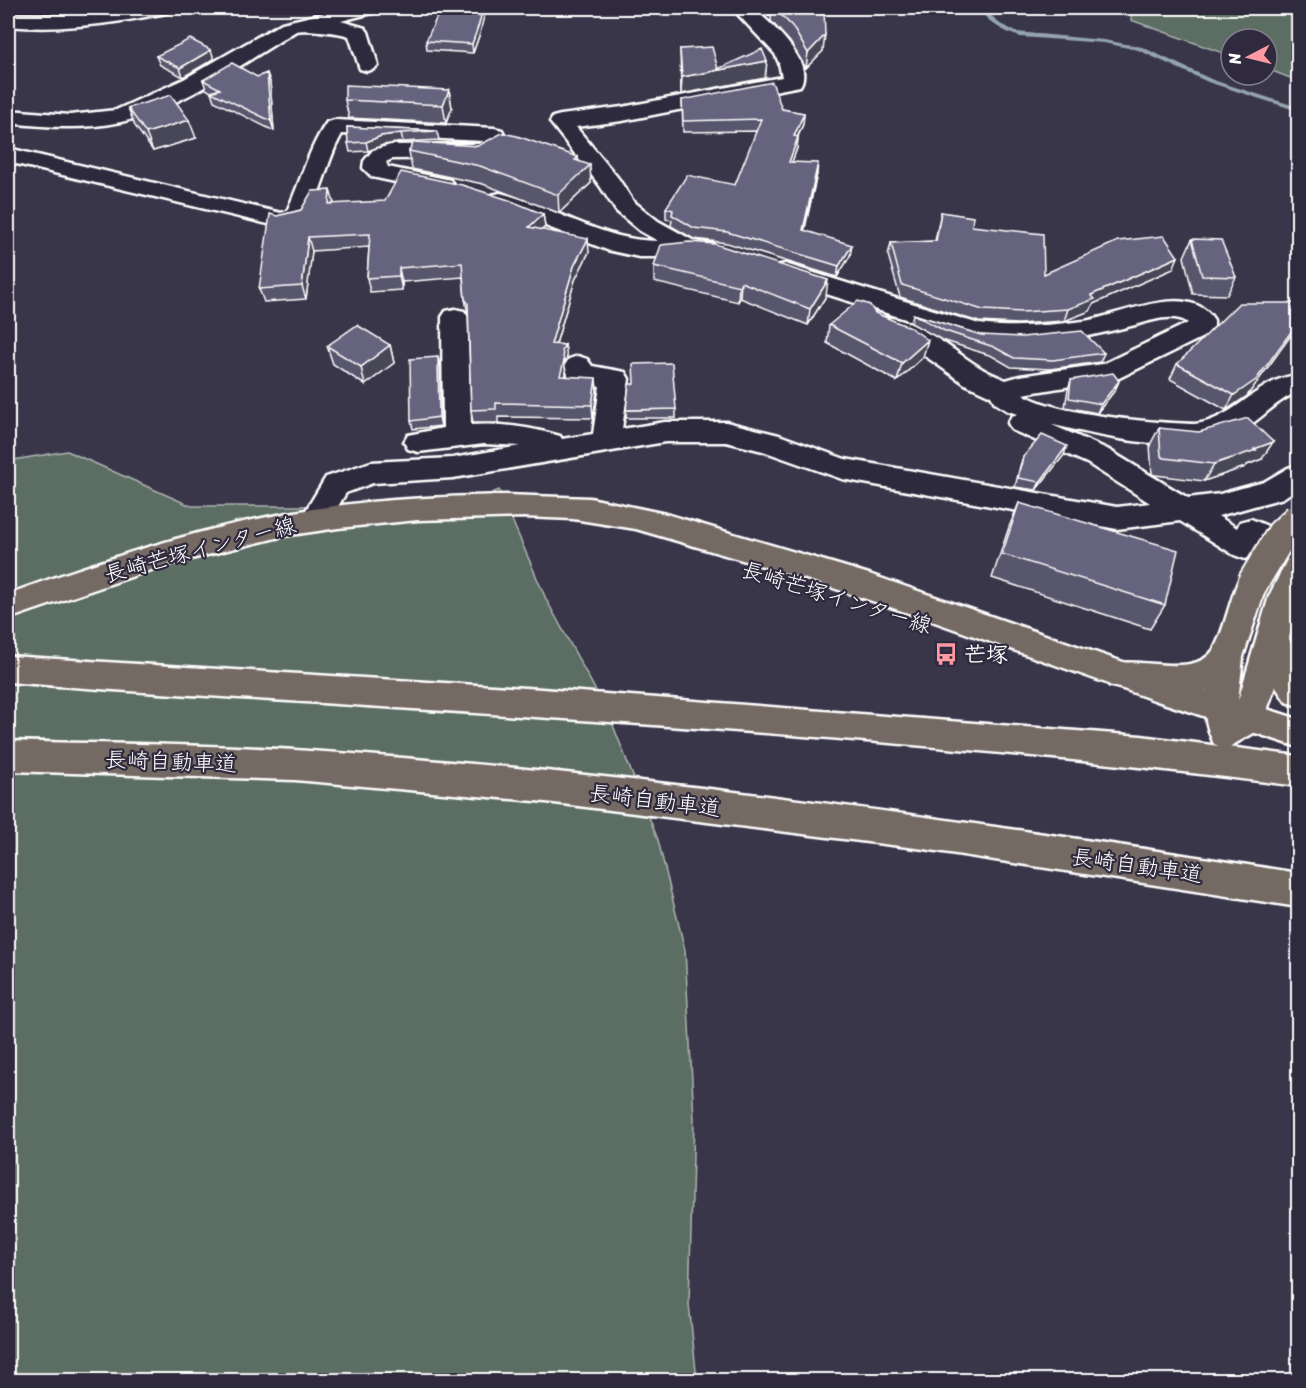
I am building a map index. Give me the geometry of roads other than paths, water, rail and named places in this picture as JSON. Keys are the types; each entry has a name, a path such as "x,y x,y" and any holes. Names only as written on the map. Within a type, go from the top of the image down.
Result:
{"main road":[{"name":"長崎芒塚インター線","path":"8,607 64,586 193,547 257,530 315,520 433,508 530,506 608,512 802,564 914,601 1121,675 1232,721 1299,755"},
{"name":"長崎芒塚インター線","path":"433,508 527,517 625,532 894,613 1232,721 1299,734"},
{"path":"1232,721 1227,657 1252,584 1282,534 1299,519"},
{"path":"1232,721 1274,640 1285,596 1299,568"},
{"path":"1274,640 1281,668 1299,692"},
{"path":"1121,675 1177,679 1207,675 1227,657"},
{"path":"8,669 542,703 1141,751 1299,771"},
{"path":"1141,751 1299,755"},
{"name":"長崎自動車道","path":"8,756 291,765 532,785 848,823 1299,890"}],"street":[{"path":"8,20 33,23 70,21 116,17 160,8"},
{"path":"8,117 69,122 119,116 142,108 192,84 272,36 308,21 369,8"},
{"path":"688,248 649,226 624,206 610,183 561,122 622,114 792,81 794,69 788,57 741,8"},
{"path":"272,36 283,40 318,27 347,28 358,32 367,65"},
{"path":"8,155 281,220 296,216 312,184 324,145 335,127 494,135 495,142 489,149 482,151 391,152 381,155 375,161 375,168 381,172 469,191 519,206 607,242 648,250 665,251 688,248 727,254"},
{"path":"758,264 968,330 1010,337 1087,329 1161,310 1189,312 1201,320 1201,326 1196,330 1109,372 1020,385 1007,396"},
{"path":"842,291 836,303 917,338 1028,410 1085,422 1149,432 1201,434 1226,427 1251,412 1269,395 1289,385 1299,384"},
{"path":"455,317 457,437"},
{"path":"578,365 580,374 615,379 606,442"},
{"path":"1007,396 1018,421 1097,456 1245,547"},
{"path":"315,520 336,484 371,473 453,468 665,432 698,430 726,432 769,442 842,469 1083,514 1117,518 1220,505 1273,490 1299,475"},
{"path":"418,442 495,432 527,436 550,443 544,453"},
{"path":"1220,505 1252,531 1299,552"}],"waterway":[{"path":"981,8 1003,28 1021,35 1104,41 1140,48 1210,81 1298,109"}],"place":[{"name":"芒塚","path":"946,654"}]}
